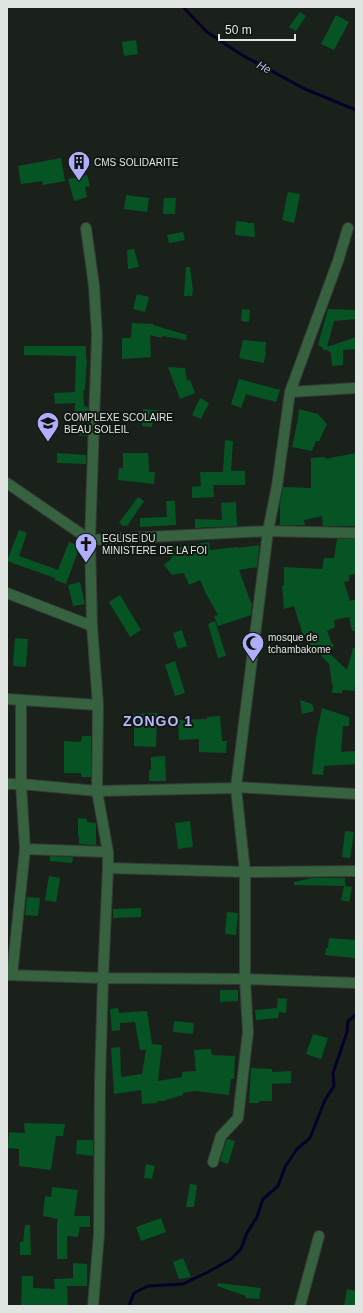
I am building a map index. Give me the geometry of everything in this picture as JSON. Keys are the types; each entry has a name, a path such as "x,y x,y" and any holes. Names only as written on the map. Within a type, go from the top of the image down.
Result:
{"street":[{"path":"86,228 94,286 96,335 90,540 92,626 98,705 96,791 108,852 100,1081 99,1234 93,1306"},
{"path":"214,1162 221,1136 238,1118 248,1032 245,979 245,872 236,788 268,531 277,486 290,392 338,262 348,228"},
{"path":"290,392 356,388"},
{"path":"7,483 90,540 268,531 356,532"},
{"path":"7,593 92,626"},
{"path":"7,699 98,705"},
{"path":"21,700 21,784 25,849 10,975 103,978 245,979 356,983"},
{"path":"7,784 96,791 236,788 356,794"},
{"path":"25,849 108,852"},
{"path":"108,868 245,872 356,871"},
{"path":"300,1306 319,1236"}],"building":[{"path":"300,12 306,16 296,31 289,27"},
{"path":"336,15 349,22 334,50 321,44"},
{"path":"136,40 138,54 124,56 122,42"},
{"path":"61,158 65,181 43,185 42,181 21,184 18,166"},
{"path":"87,175 90,186 85,187 87,197 74,201 68,179"},
{"path":"288,192 300,194 294,223 282,220"},
{"path":"126,195 149,198 147,212 124,209"},
{"path":"164,198 176,198 175,214 163,214"},
{"path":"236,221 254,223 255,237 235,235"},
{"path":"183,232 185,240 169,243 167,235"},
{"path":"134,249 139,267 128,269 127,250"},
{"path":"186,267 190,267 193,290 192,296 184,296"},
{"path":"137,294 149,297 145,312 133,309"},
{"path":"242,309 250,310 249,322 241,321"},
{"path":"328,309 356,310 356,319 334,321 327,347 356,337 356,349 343,350 343,365 332,366 331,353 327,350 323,350 323,348 318,345"},
{"path":"132,323 153,324 187,335 186,340 162,336 162,338 150,335 151,357 122,359 122,338 131,338"},
{"path":"243,340 266,342 264,363 239,358"},
{"path":"24,346 86,346 87,359 85,390 83,390 84,406 88,407 87,436 74,435 75,403 55,404 54,393 75,392 76,356 24,355"},
{"path":"168,367 185,368 187,381 190,380 195,393 180,399"},
{"path":"239,379 280,390 276,402 246,394 241,408 231,404"},
{"path":"200,398 209,403 201,419 192,415"},
{"path":"143,409 166,411 165,421 153,420 152,427 142,426"},
{"path":"299,409 318,414 327,424 319,441 316,441 312,451 292,447"},
{"path":"225,440 233,441 231,471 245,471 245,485 213,485 214,497 192,498 192,487 201,486 200,472 223,472"},
{"path":"57,453 86,455 86,464 57,463"},
{"path":"123,453 148,453 149,472 155,472 154,484 118,480 119,468 123,468"},
{"path":"356,453 356,526 323,526 322,516 304,520 305,525 280,525 280,504 283,487 311,488 311,458 325,457 325,459"},
{"path":"138,497 144,501 127,526 123,526 119,523"},
{"path":"166,501 175,501 176,525 140,527 140,518 167,517"},
{"path":"236,502 237,526 195,528 195,519 222,520 221,503"},
{"path":"19,530 27,533 19,556 58,570 69,542 80,546 66,584 55,580 55,578 7,561"},
{"path":"337,539 356,539 356,574 349,575 349,581 344,582 350,601 356,599 356,631 352,631 349,617 334,620 335,627 327,631 332,644 334,644 330,654 347,670 353,648 356,648 356,677 354,691 342,690 342,693 332,693 333,684 329,664 309,643 308,644 304,638 294,606 284,609 282,586 284,586 284,567 322,569 324,558 334,558"},
{"path":"209,542 210,550 259,545 257,567 239,570 252,603 251,615 218,626 214,616 218,615 200,580 189,585 184,573 172,575 164,565 172,558 169,549"},
{"path":"80,582 85,604 73,606 68,585"},
{"path":"120,595 141,630 130,637 109,602"},
{"path":"215,621 226,656 218,658 208,624"},
{"path":"182,630 187,646 178,649 173,633"},
{"path":"15,638 28,639 26,667 13,666"},
{"path":"175,661 185,693 175,696 165,665"},
{"path":"300,700 312,704 314,711 302,714"},
{"path":"322,708 349,717 349,726 343,726 341,752 356,751 356,764 324,766 323,775 312,774 316,738"},
{"path":"157,713 156,747 134,746 134,714"},
{"path":"220,716 222,741 227,741 226,753 199,752 199,739 179,740 178,720 207,719 207,717"},
{"path":"82,736 91,736 91,777 81,777 81,773 64,773 64,741 81,742"},
{"path":"165,756 166,781 149,781 151,757"},
{"path":"78,818 87,819 87,822 96,823 96,845 79,844"},
{"path":"190,821 193,847 178,849 175,823"},
{"path":"345,831 354,832 350,858 342,857"},
{"path":"50,856 73,857 72,863 50,861"},
{"path":"49,876 60,878 56,902 45,900"},
{"path":"312,878 345,878 345,886 294,885 294,882"},
{"path":"344,886 352,887 349,902 341,900"},
{"path":"27,897 40,898 38,916 25,915"},
{"path":"141,908 141,917 113,918 113,909"},
{"path":"227,912 238,913 236,935 225,934"},
{"path":"329,938 356,940 355,958 325,955 326,948 328,948"},
{"path":"220,990 238,990 238,1001 220,1002"},
{"path":"278,998 287,999 286,1013 279,1012 278,1018 256,1020 255,1010 277,1008"},
{"path":"118,1008 119,1013 147,1011 152,1044 162,1045 158,1081 182,1077 182,1072 196,1071 194,1050 211,1049 212,1055 235,1056 234,1079 231,1079 229,1095 195,1091 183,1093 183,1095 166,1101 142,1104 141,1090 114,1094 111,1048 120,1047 121,1077 142,1074 146,1050 140,1050 135,1022 120,1023 120,1030 112,1031 110,1009"},
{"path":"174,1021 194,1023 193,1034 173,1032"},
{"path":"313,1034 328,1038 321,1059 306,1054"},
{"path":"251,1068 272,1069 272,1072 291,1071 291,1083 272,1084 272,1101 249,1103"},
{"path":"24,1123 65,1124 63,1136 56,1136 51,1170 19,1166 19,1149 8,1148 9,1132 25,1133"},
{"path":"227,1139 235,1141 228,1164 220,1161"},
{"path":"77,1140 93,1140 93,1156 76,1154"},
{"path":"146,1164 155,1166 152,1179 144,1178"},
{"path":"190,1184 197,1185 194,1207 186,1207"},
{"path":"52,1187 78,1190 74,1216 90,1216 90,1227 80,1227 78,1237 67,1236 67,1259 57,1259 58,1219 43,1216 45,1196 51,1197"},
{"path":"161,1218 166,1232 141,1241 136,1227"},
{"path":"25,1225 30,1225 31,1255 20,1255 20,1242 23,1242"},
{"path":"183,1258 191,1277 179,1279 173,1262"},
{"path":"73,1263 87,1264 87,1286 67,1286 68,1306 21,1306 22,1276 33,1276 33,1288 55,1289 54,1279 73,1278"},
{"path":"218,1283 261,1288 259,1299 245,1298 246,1296 217,1286"},
{"path":"347,1289 356,1291 356,1306 344,1306"}],"waterway":[{"name":"He","path":"183,7 207,32 242,55 305,89 356,110"},
{"path":"129,1306 134,1293 148,1286 183,1284 231,1259 241,1249 247,1233 257,1217 263,1199 278,1186 285,1167 297,1149 310,1138 325,1100 334,1086 333,1073 347,1032 348,1021 356,1015"}],"place":[{"name":"CMS SOLIDARITE","path":"79,182"},
{"name":"COMPLEXE SCOLAIRE BEAU SOLEIL","path":"48,442"},
{"name":"EGLISE DU MINISTERE DE LA FOI","path":"86,564"},
{"name":"mosque de tchambakome","path":"253,662"}],"district":[{"name":"ZONGO 1","path":"158,721"}]}
